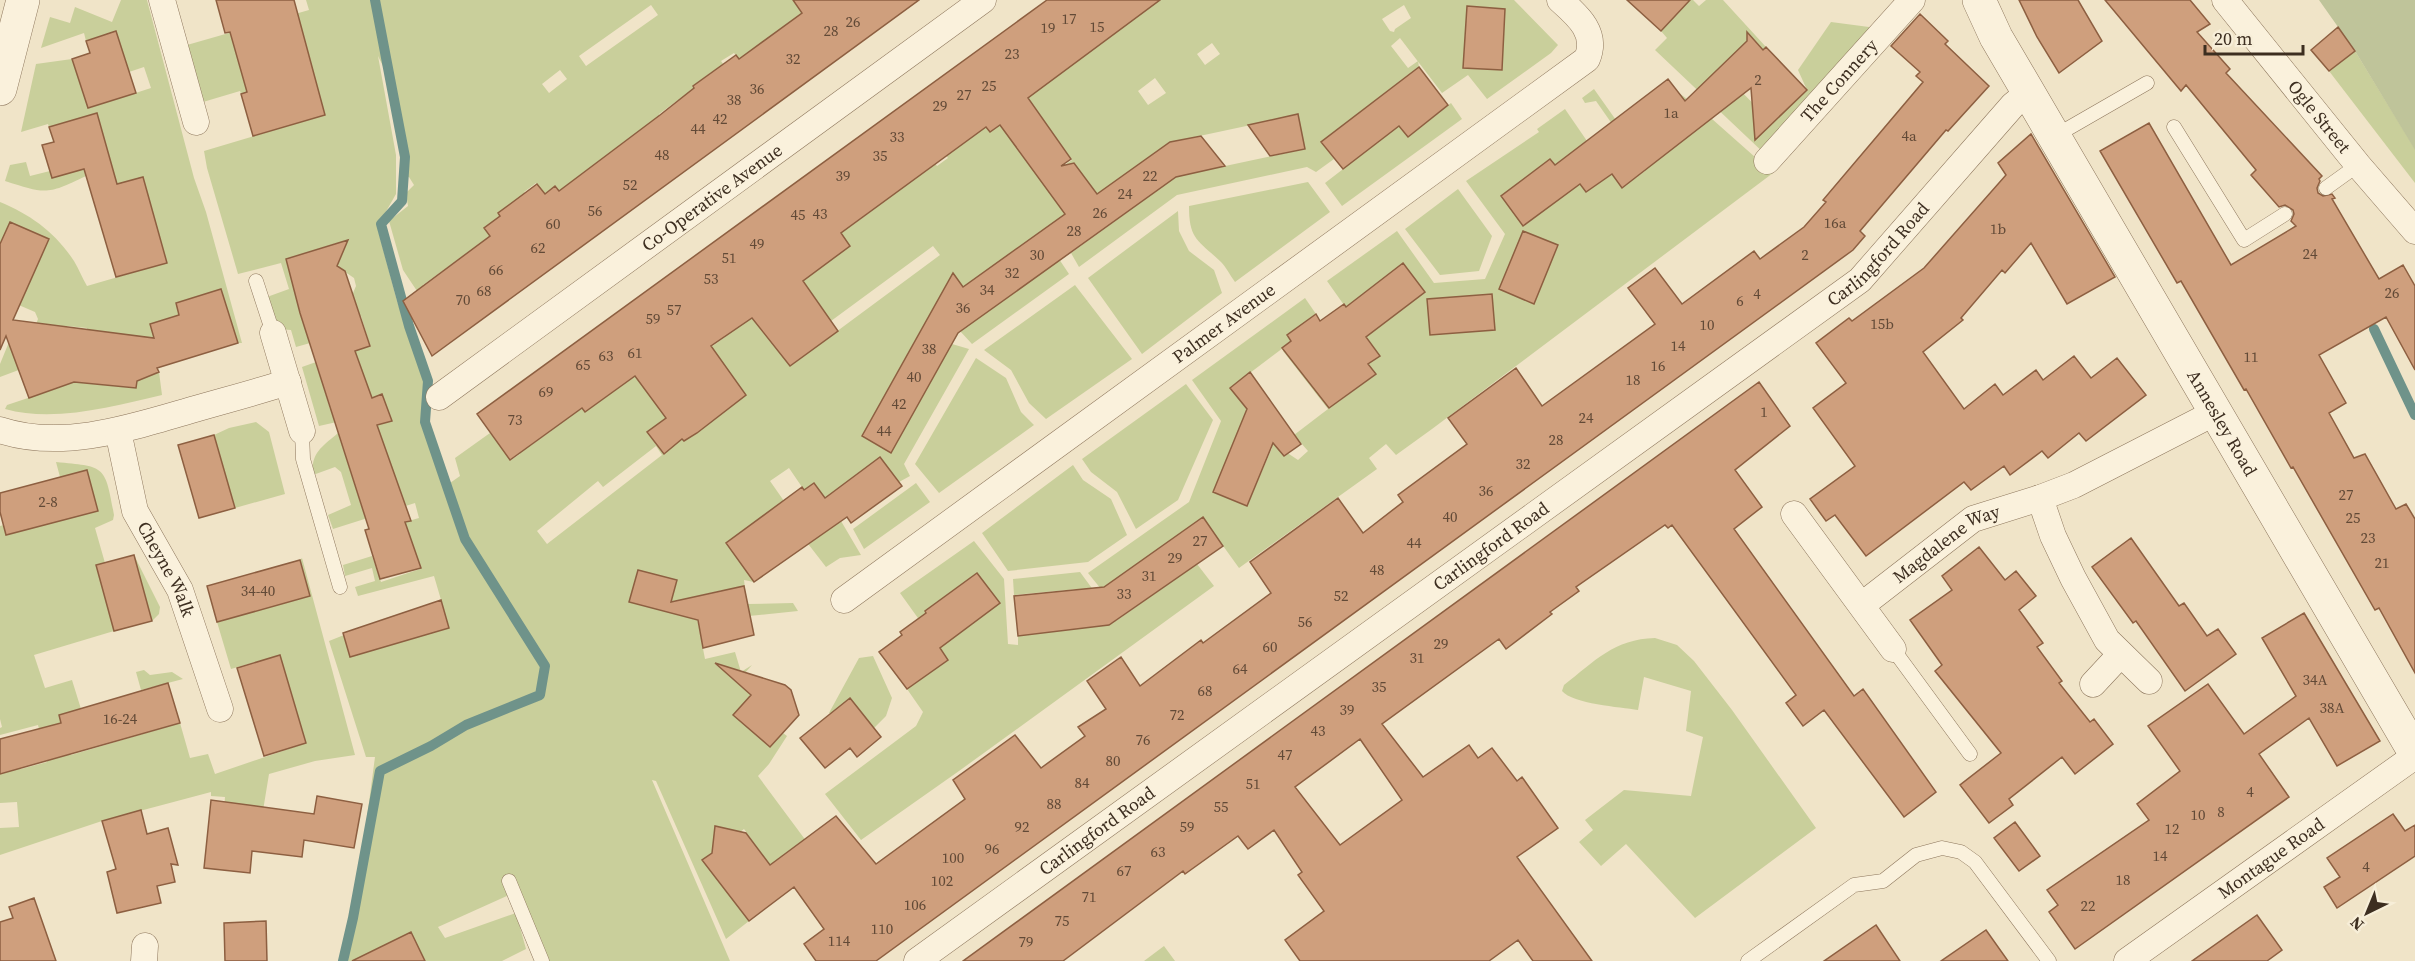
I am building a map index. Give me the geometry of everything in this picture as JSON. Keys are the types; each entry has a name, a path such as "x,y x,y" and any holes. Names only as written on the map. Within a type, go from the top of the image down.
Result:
{"street":[{"path":"0,89 23,0"},
{"path":"162,0 196,122"},
{"name":"Co-Operative Avenue","path":"439,397 983,0"},
{"name":"Palmer Avenue","path":"844,600 1587,59 1591,50 1590,39 1583,23 1560,0"},
{"name":"The Connery","path":"1767,161 1912,0"},
{"name":"Annesley Road","path":"1979,0 1996,37 2415,755"},
{"name":"Ogle Street","path":"2225,0 2358,165 2415,231"},
{"name":"Carlingford Road","path":"917,961 1860,280 2013,105 2029,92"},
{"path":"273,333 302,431"},
{"path":"0,430 17,435 53,439 118,431 288,382"},
{"name":"Magdalene Way","path":"1862,605 1973,519 2074,485 2216,412"},
{"name":"Cheyne Walk","path":"118,431 135,511 180,590 220,709"},
{"path":"2040,498 2053,536 2107,640 2149,681"},
{"path":"1794,514 1893,649"},
{"path":"2093,684 2120,655"},
{"name":"Montague Road","path":"2127,961 2415,755"}],"lane":[{"path":"2055,136 2147,83"},
{"path":"2174,127 2244,240 2285,214"},
{"path":"2326,188 2358,165"},
{"path":"256,281 273,333"},
{"path":"302,431 303,459 340,587"},
{"path":"1893,649 1970,754"},
{"path":"1748,961 1854,885 1883,881 1916,855 1942,848 1961,852 1975,861 2049,961"},
{"path":"509,881 542,961"}],"green space":[{"path":"121,0 147,0 194,178 206,212 242,343 238,343 221,289 176,303 179,315 150,324 163,366 112,345 113,333 94,330 85,344 87,328 67,326 61,381 136,388 137,381 159,372 162,395 64,414 24,413 5,409 7,405 58,388 48,359 0,377 0,364 16,325 35,327 38,319 35,312 0,297 0,288 23,298 49,239 10,222 0,244 0,202 42,225 59,241 74,261 87,286 166,263 106,187 86,176 63,187 46,190 5,181 10,165 26,162 30,176 50,171 52,178 110,161 97,113 49,127 48,124 21,132 36,64 72,59 89,108 151,88 144,67 129,72 86,41 84,33 41,48 50,17 70,23 75,7 112,22"},
{"path":"306,0 812,0 803,14 755,47 748,72 734,53 721,61 732,76 723,83 713,71 693,86 705,103 690,114 678,100 659,114 670,129 645,127 624,142 633,156 568,204 555,186 545,194 536,183 524,192 544,221 507,207 498,213 510,229 493,222 485,227 490,236 423,285 434,301 427,306 403,270 389,221 408,206 406,193 414,185 409,177 399,177 401,156 385,70 378,56 396,155 396,194 378,230 397,301 425,382 422,424 440,471 450,483 460,476 455,458 490,433 511,460 520,454 513,443 523,436 530,446 551,431 544,421 550,416 557,426 571,416 575,398 585,412 609,395 611,372 621,386 635,376 703,353 725,337 708,312 849,246 828,215 850,227 873,210 923,147 937,166 948,158 934,139 973,110 990,132 1000,125 996,93 1090,51 1112,36 1142,0 1514,0 1558,45 1551,53 1487,99 1468,75 1442,93 1418,62 1419,67 1378,98 1408,137 1451,103 1462,119 1342,206 1325,183 1391,132 1370,104 1322,142 1334,159 1316,172 1307,167 1177,195 1079,267 1071,253 1059,259 1069,274 972,344 960,331 952,344 969,349 904,464 910,476 899,482 880,457 825,498 814,483 804,490 789,468 770,481 812,541 841,521 861,555 840,558 826,567 778,505 726,543 754,582 744,580 746,597 723,590 693,597 705,659 735,652 741,672 752,665 737,682 751,695 734,715 770,747 783,733 787,736 769,764 758,776 824,865 821,867 802,841 770,865 744,829 735,836 729,829 722,828 718,848 703,860 749,921 726,939 656,781 652,780 730,961 549,961 511,876 509,895 438,927 445,938 516,913 526,949 502,961 425,961 411,932 375,961 348,961 375,757 366,757 329,641 344,635 449,627 434,576 358,596 355,587 375,581 372,568 345,576 343,565 372,556 381,582 420,569 405,522 419,518 415,503 333,529 328,515 351,505 341,472 335,467 313,475 316,455 338,433 361,505 401,493 377,425 391,420 382,394 372,398 355,351 370,345 361,316 347,320 341,301 353,293 356,286 354,278 329,261 341,257 342,248 337,243 286,259 307,336 335,336 296,347 291,330 278,329 267,297 289,289 281,263 238,274 207,168 204,151 325,115 313,73 241,94 240,91 203,102 187,45 309,10","holes":["651,5 658,15 586,66 579,56","1404,5 1411,18 1394,32 1390,31 1382,19","1467,6 1505,9 1502,70 1463,68","300,22 312,66 245,84","1400,38 1418,61 1408,68 1391,46","1212,43 1220,54 1205,65 1197,54","560,70 567,79 549,93 542,84","1155,78 1166,93 1148,105 1138,91","1298,115 1305,149 1183,175 1176,141","1054,135 1072,160 1041,181","1172,180 1071,253 1053,227","933,246 940,255 790,366 750,313 800,276 831,321","922,328 951,345 891,453 862,436","737,382 746,395 732,406 723,392","710,421 684,441 676,429","656,446 662,455 547,544 537,531 598,481 603,487"]},
{"path":"1687,0 1693,0 1699,6 1706,0 1723,0 1766,47 1763,50 1751,37 1736,86 1772,123 1807,90 1798,70 1831,22 1869,27 1874,33 1766,155 1655,50 1667,38 1661,31"},
{"path":"2319,0 2415,0 2415,150 2355,51"},
{"path":"2355,51 2415,149 2415,183 2329,71"},
{"path":"1594,89 1623,130 1703,124 1679,93 1703,111 1773,173 1396,455 1386,444 1369,458 1377,469 1239,568 1203,518 1101,589 1088,573 1189,502 1221,421 1192,380 1305,298 1316,314 1287,336 1337,403 1376,374 1368,364 1380,356 1327,281 1397,231 1434,283 1485,279 1505,234 1466,181 1539,132 1537,129 1565,109 1587,141 1563,160 1586,192 1612,174 1622,188 1645,171 1596,101 1585,103 1582,98","holes":["1550,159 1572,189 1524,226 1501,196","1523,231 1558,245 1534,304","1403,264 1425,292 1374,331","1492,294 1495,330 1430,334 1427,299","1287,345 1288,348 1283,351 1328,409 1294,435 1308,451 1298,460 1274,444 1247,420 1252,416 1230,388","1237,433 1272,448 1247,506 1213,492"]},
{"path":"1308,182 1330,212 1235,282 1223,264 1201,244 1193,233 1189,206"},
{"path":"1458,189 1492,236 1479,271 1440,275 1405,229"},
{"path":"1178,211 1179,231 1189,251 1214,270 1222,293 1142,354 1088,278"},
{"path":"1075,285 1132,359 1046,419 1029,403 1011,370 984,350"},
{"path":"976,358 1006,378 1021,412 1034,425 939,493 915,464"},
{"path":"316,362 330,409 354,402 359,417 319,426 302,367"},
{"path":"1186,384 1213,420 1178,500 1136,529 1117,492 1091,472 1082,459"},
{"path":"256,422 269,432 285,494 235,508 214,435 229,428"},
{"path":"56,462 84,465 100,471 108,486 114,515 113,520 95,528 105,563 96,565 114,631 34,655 45,688 72,680 81,709 59,715 71,755 180,723 190,758 208,754 215,774 306,743 280,655 231,669 217,622 310,596 300,560 302,558 355,755 315,761 269,774 260,829 223,825 225,797 211,796 211,792 102,821 0,855 0,828 19,827 17,802 0,803 0,762 21,769 47,762 38,725 0,735 2,727 0,719 0,526 4,525 6,535 97,511 87,470 60,477"},
{"path":"1073,465 1083,480 1111,499 1127,535 1088,562 1008,571 982,533"},
{"path":"916,483 930,502 864,549 853,529"},
{"path":"974,541 1004,579 1008,644 1018,645 1018,636 1083,628 1078,589 1014,595 1013,579 1080,572 1116,621 1197,564 1214,586 861,840 825,794 916,726 923,712 907,689 948,660 900,593","holes":["977,573 999,603 948,642 925,611"]},
{"path":"134,555 160,607 159,614 152,621"},
{"path":"793,603 798,611 749,616 747,604"},
{"path":"1655,638 1677,645 1694,661 1816,828 1695,918 1626,844 1601,866 1579,842 1593,830 1585,820 1624,790 1691,796 1703,737 1686,731 1691,691 1644,677 1638,710 1586,702 1562,691 1564,685 1616,647 1641,639"},
{"path":"873,656 892,698 886,716 874,728 829,713 859,658"},
{"path":"144,670 150,675 172,672 183,679 141,690 136,672"},
{"path":"1164,946 1175,961 1144,961"}],"building":[{"path":"216,0 294,0 325,115 253,136 241,94 247,92 230,32 225,33"},
{"path":"793,0 919,0 432,356 403,301 490,236 484,228 500,216 498,213 537,184 545,194 555,186 559,191 660,115 694,88 693,86 736,55 739,59 802,13"},
{"path":"1047,0 1160,0 1028,98 1071,159 1061,166 1074,163 1097,194 1170,142 1201,136 1225,166 1176,177 958,333 891,453 862,436 953,273 963,287 1065,214 1000,125 990,132 986,127 841,233 850,246 803,281 838,331 790,366 752,318 711,346 746,395 697,433 684,441 682,439 664,454 647,432 666,418 635,376 585,412 582,408 510,460 477,414"},
{"path":"1627,0 1690,0 1661,31"},
{"path":"2019,0 2078,0 2102,41 2059,73 2037,37"},
{"path":"2105,0 2190,0 2210,24 2197,32 2230,69 2226,73 2322,176 2319,179 2318,193 2323,196 2332,194 2335,198 2332,199 2379,279 2403,265 2415,286 2415,370 2386,317 2319,355 2346,403 2329,413 2354,458 2365,454 2396,509 2406,504 2415,519 2415,673 2379,608 2375,610 2293,467 2291,468 2246,389 2244,390 2181,281 2177,283 2100,151 2149,123 2231,265 2296,226 2291,221 2293,210 2285,205 2279,207 2251,175 2256,170 2186,85 2181,91"},
{"path":"1467,6 1505,9 1502,70 1463,68"},
{"path":"1920,14 1948,41 1945,44 1989,86 1948,131 1946,130 1860,231 1865,236 1853,250 876,961 816,961 804,944 824,929 794,887 749,921 702,860 712,853 715,826 746,833 770,865 836,816 876,864 965,799 953,780 1015,735 1041,768 1085,736 1078,727 1106,709 1087,681 1121,657 1140,686 1201,640 1203,643 1271,593 1250,562 1338,498 1363,533 1403,502 1398,495 1467,444 1448,418 1516,368 1542,406 1655,324 1628,288 1655,268 1682,304 1754,251 1760,259 1804,227 1826,202 1823,200 1923,82 1916,76 1920,72 1891,46"},
{"path":"2338,27 2355,51 2329,71 2311,50"},
{"path":"116,31 136,93 88,108 72,59 90,53 86,41"},
{"path":"1747,32 1763,50 1766,47 1807,90 1755,140 1751,88 1622,188 1612,174 1586,192 1580,184 1523,226 1501,196 1550,159 1555,165 1668,79 1685,101 1747,41"},
{"path":"1419,67 1448,105 1408,137 1399,126 1343,169 1321,142"},
{"path":"97,113 117,184 143,177 167,263 116,277 84,169 52,178 42,145 54,142 49,127"},
{"path":"1298,114 1305,149 1270,156 1248,125"},
{"path":"2031,134 2115,277 2067,304 2031,243 2005,273 2002,270 1961,318 1963,320 1923,352 1964,409 1995,384 2003,395 2036,370 2043,380 2074,356 2091,378 2117,358 2146,395 2086,441 2079,433 2048,458 2042,451 2010,475 2004,466 1971,490 1964,482 1866,556 1835,515 1826,521 1810,499 1855,466 1813,408 1846,383 1816,343 1849,318 1852,321 1924,268 2006,175 1998,163"},
{"path":"10,222 49,239 13,320 154,338 150,324 179,315 176,303 221,289 238,343 157,368 159,372 137,381 136,388 74,382 29,398 6,336 0,350 0,244"},
{"path":"1523,231 1558,245 1534,304 1499,289"},
{"path":"348,240 337,266 345,271 370,346 355,351 372,398 382,394 392,421 377,425 411,521 405,522 421,568 380,579 365,530 369,529 300,313 286,259"},
{"path":"1403,263 1425,292 1366,337 1380,356 1368,364 1376,374 1329,408 1282,348 1291,341 1287,335 1316,314 1320,321 1344,304 1346,307"},
{"path":"1492,294 1495,330 1430,335 1427,299"},
{"path":"1250,372 1301,444 1284,456 1273,443 1247,506 1213,492 1247,409 1230,388"},
{"path":"1759,382 1790,426 1735,470 1762,507 1734,529 1854,696 1863,689 1936,792 1904,817 1824,710 1803,726 1786,703 1796,695 1672,525 1668,528 1665,525 1576,587 1579,591 1506,649 1499,639 1382,724 1423,777 1469,745 1478,758 1492,748 1517,781 1522,777 1558,828 1517,857 1592,961 1533,961 1518,940 1489,961 1300,961 1285,940 1324,911 1298,875 1302,872 1274,830 1248,849 1238,836 1185,874 1183,871 1063,961 963,961","holes":["1360,739 1402,800 1340,845 1295,787"]},
{"path":"214,435 235,508 199,518 178,445"},
{"path":"880,457 902,486 851,523 847,517 754,582 726,543 802,487 804,490 814,483 825,498"},
{"path":"87,470 98,511 6,535 0,512 0,493"},
{"path":"1203,517 1223,546 1109,625 1018,636 1014,596 1104,587"},
{"path":"2131,538 2179,606 2184,603 2207,636 2218,629 2236,654 2185,691 2136,621 2133,623 2092,567"},
{"path":"1979,547 2005,580 2016,571 2036,596 2019,610 2043,643 2037,647 2062,681 2059,683 2090,722 2094,719 2113,744 2075,774 2062,757 2009,799 2013,805 1989,823 1960,785 2001,753 1935,671 1942,665 1910,620 1952,590 1942,576"},
{"path":"134,555 152,621 114,631 96,565"},
{"path":"300,560 310,596 217,622 207,586"},
{"path":"638,570 677,580 671,602 744,586 754,635 703,648 698,620 629,602"},
{"path":"977,573 1000,603 940,648 948,660 907,689 879,652 902,635 900,632 926,613 925,611"},
{"path":"441,600 449,628 350,657 343,633"},
{"path":"2304,613 2380,741 2337,766 2309,718 2259,754 2289,797 2075,949 2049,912 2058,905 2047,890 2149,820 2137,804 2180,771 2148,726 2208,684 2244,734 2296,696 2262,638"},
{"path":"280,655 306,743 264,756 237,668"},
{"path":"715,663 785,685 791,690 799,715 770,747 733,715 751,695"},
{"path":"168,683 180,723 0,774 0,739 61,723 59,715"},
{"path":"850,698 881,737 857,757 850,748 825,768 800,738"},
{"path":"317,796 362,804 354,848 304,840 302,857 252,851 250,873 204,868 211,800 314,814"},
{"path":"141,810 147,834 168,828 178,865 171,864 175,882 157,886 161,903 117,913 107,872 116,869 102,821"},
{"path":"2393,814 2405,831 2415,825 2415,856 2337,908 2324,887 2340,877 2327,858"},
{"path":"2015,822 2040,856 2019,871 1994,838"},
{"path":"34,898 56,961 0,961 0,922 13,918 9,907"},
{"path":"2257,915 2282,950 2267,961 2192,961"},
{"path":"266,921 267,961 225,961 224,923"},
{"path":"1876,925 1900,961 1824,961"},
{"path":"1986,930 2008,961 1941,961"},
{"path":"411,932 425,961 352,961"}],"waterway":[{"path":"343,961 380,771 431,746 466,725 540,695 545,666 465,539 425,422 428,381 409,326 381,224 402,201 405,157 375,0"},
{"path":"2374,329 2415,415"}]}
